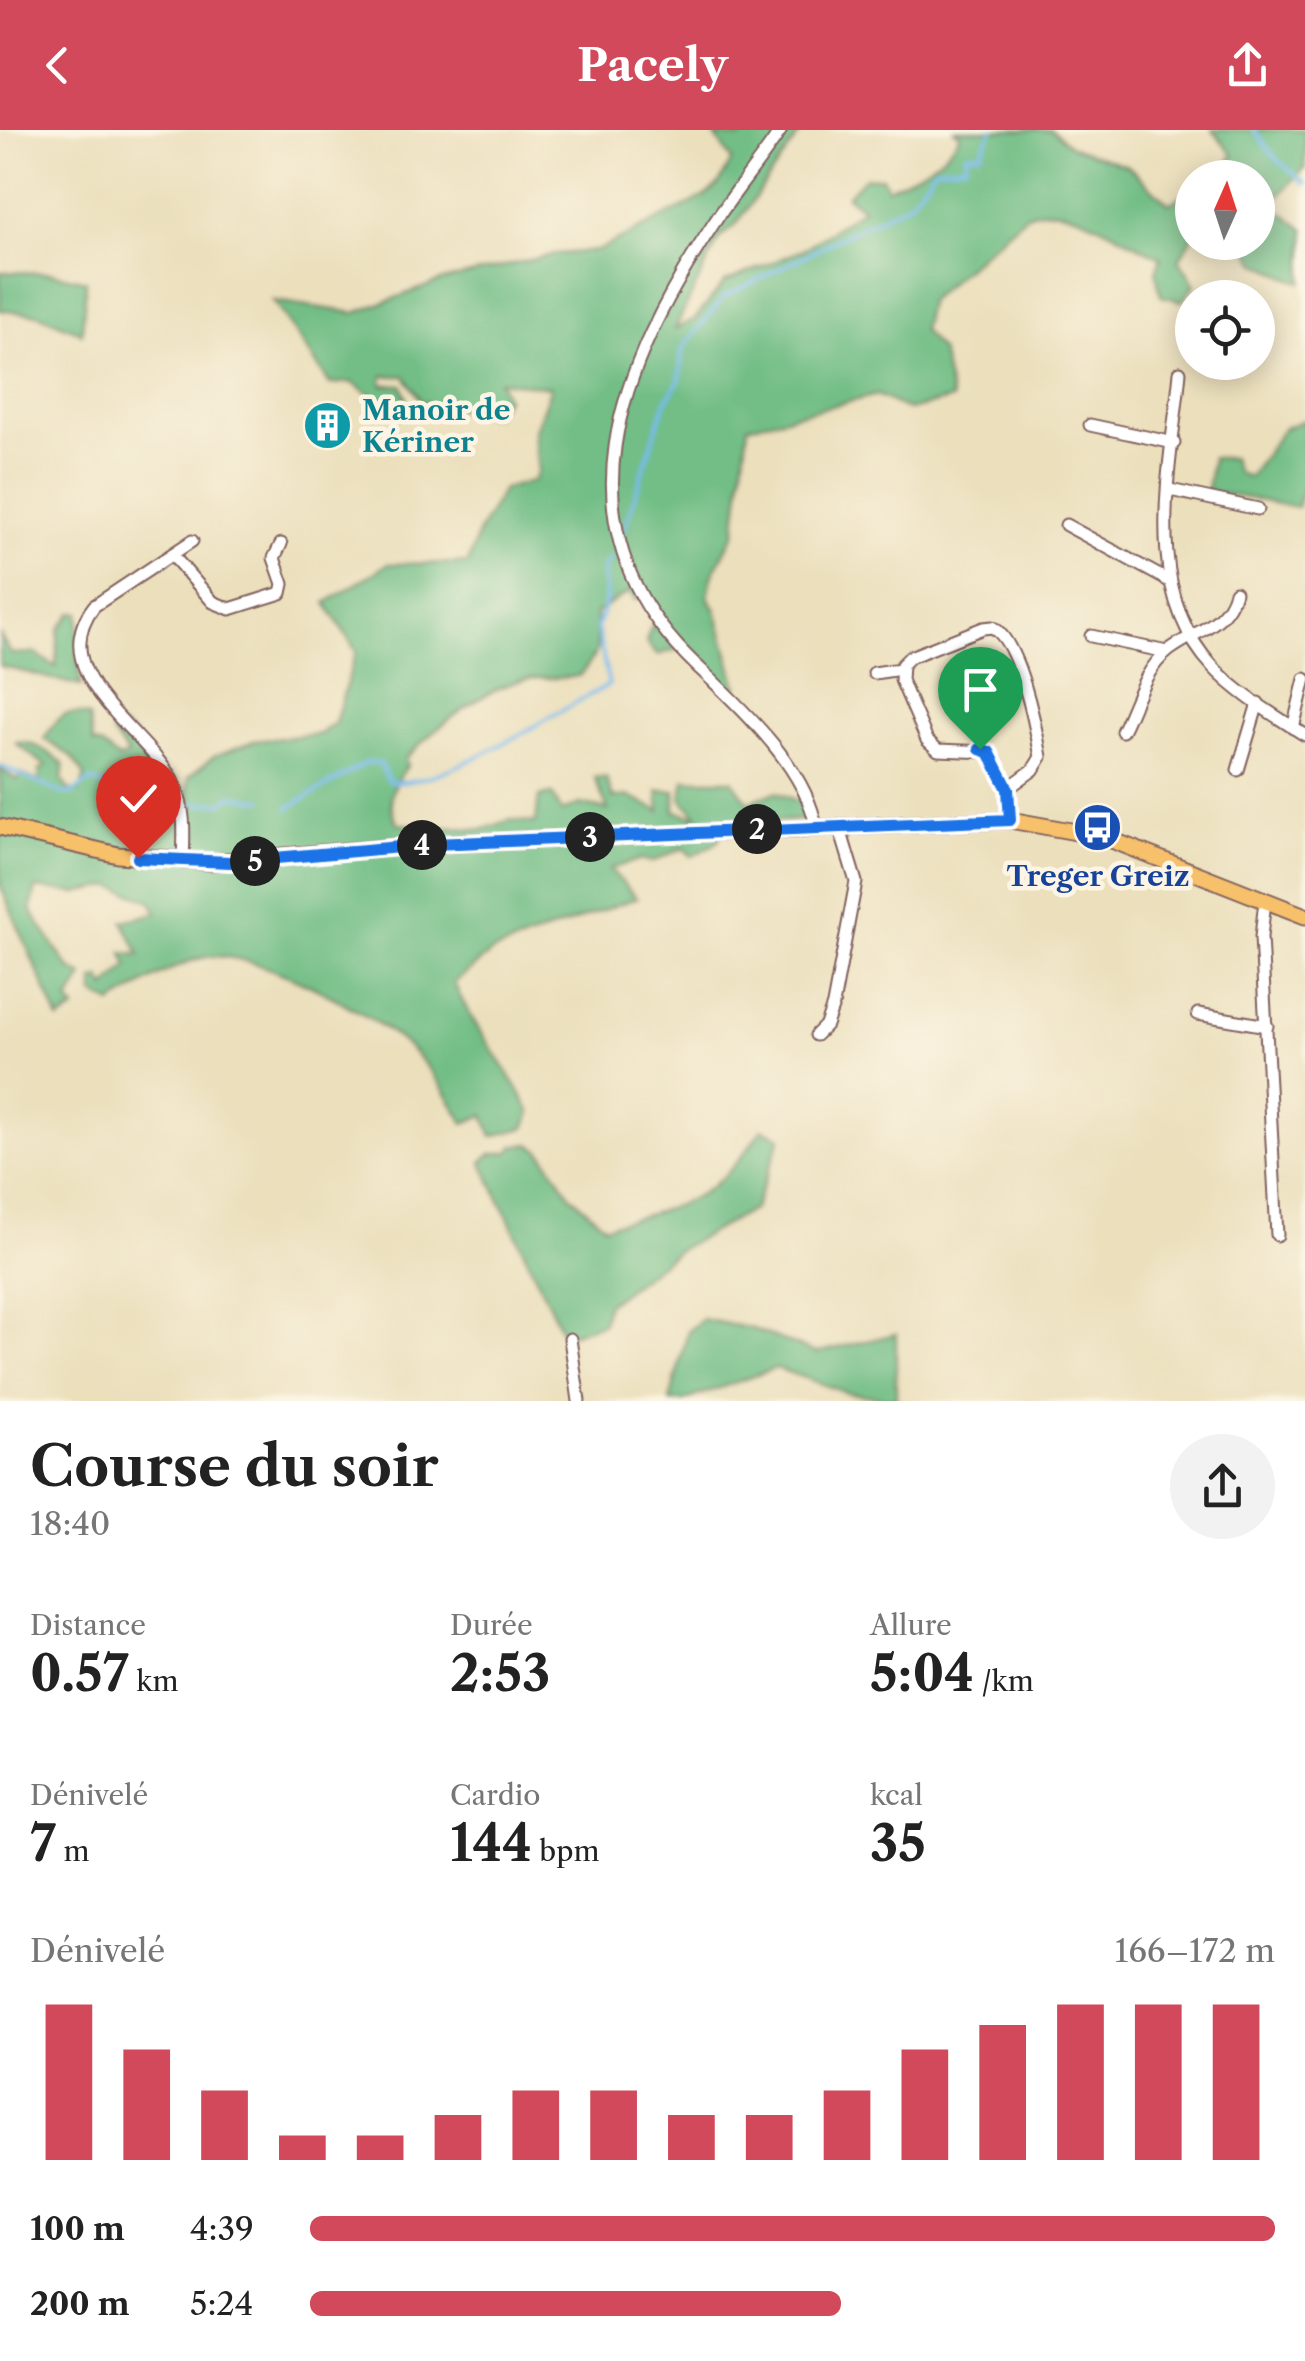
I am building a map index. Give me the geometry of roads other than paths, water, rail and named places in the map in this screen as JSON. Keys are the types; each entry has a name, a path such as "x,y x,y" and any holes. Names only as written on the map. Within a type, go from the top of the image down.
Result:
{"main road":[{"path":"0,827 118,855 183,862 256,861 434,844 1010,820 1104,837 1305,916"}],"street":[{"path":"781,130 715,221 656,320 620,422 610,500 617,544 654,612 680,649 768,739 810,805 816,826"},
{"path":"1179,380 1170,490 1169,581 1192,640 1227,681 1299,732 1305,679"},
{"path":"1090,425 1174,444"},
{"path":"1170,490 1258,509"},
{"path":"1066,526 1169,581"},
{"path":"183,862 184,819 176,788 148,745 92,687 81,650 85,619 94,606 192,542"},
{"path":"174,556 213,602 230,610 280,593 283,584 274,558 281,544"},
{"path":"1122,731 1142,683 1168,652 1227,614 1235,592"},
{"path":"1008,789 1033,770 1041,758 1024,683 1003,634 992,627 959,640 944,640 910,656 901,669 901,680 934,748 986,750 1008,789 1010,820"},
{"path":"1091,636 1168,652"},
{"path":"874,673 901,669"},
{"path":"1238,770 1258,703"},
{"path":"816,1035 828,1020 833,1005 856,882 838,826"},
{"path":"1264,900 1261,937 1277,1235"},
{"path":"1198,1014 1267,1026"},
{"path":"570,1339 579,1401"}],"waterway":[{"path":"624,529 665,403 680,379 682,349 724,297 910,202 936,168 966,165 966,154 981,153 992,130"},
{"path":"1254,130 1275,158 1305,183"},
{"path":"288,808 368,762 380,763 388,781 409,781 436,774 498,746 609,685 597,628 606,601 603,568 611,558"},
{"path":"0,766 61,793 71,794 90,781 171,808"},
{"path":"192,804 222,803 231,796 262,800"}],"place":[{"name":"Manoir de Kériner","path":"327,426"},
{"name":"Treger Greiz","path":"1098,828"}]}
